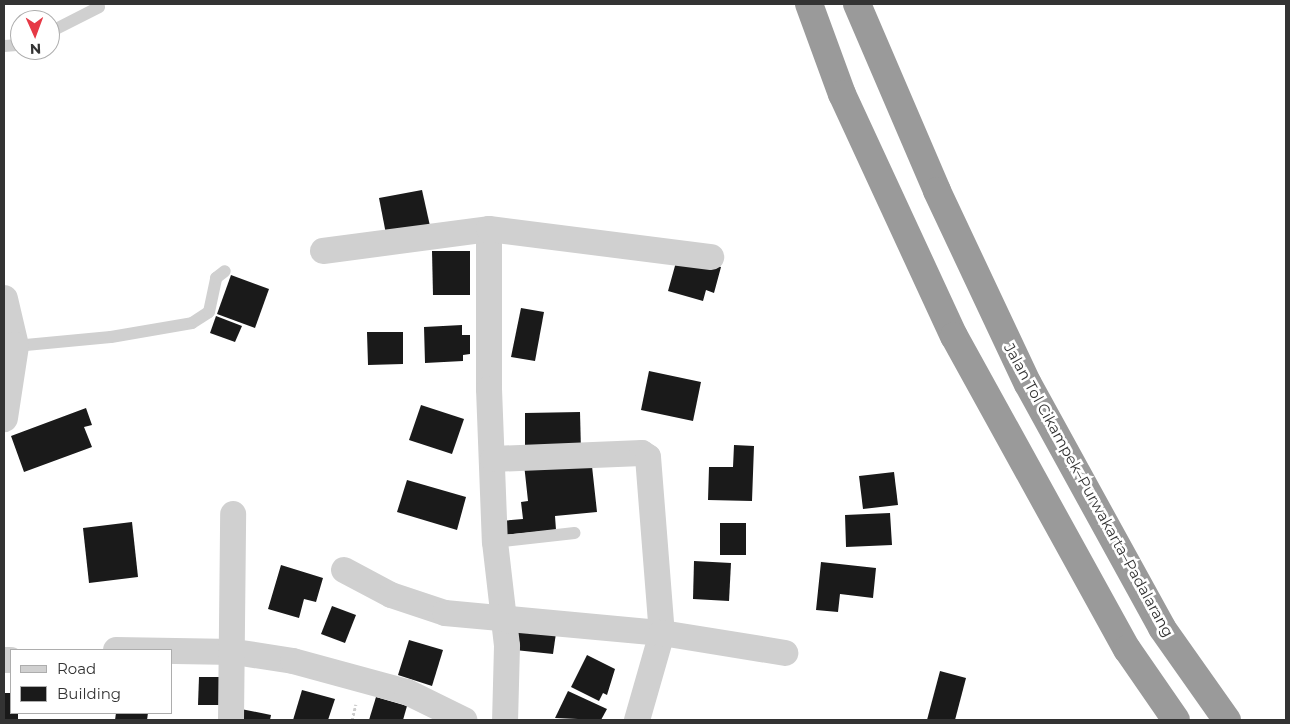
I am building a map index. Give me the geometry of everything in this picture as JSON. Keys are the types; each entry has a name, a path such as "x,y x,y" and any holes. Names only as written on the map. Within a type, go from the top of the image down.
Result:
{"highway":[{"path":"809,4 842,94 954,336 1127,649 1176,720"},
{"name":"Jalan Tol Cikampek–Purwakarta–Padalarang","path":"857,4 936,191 1028,384 1162,628 1227,720"},
{"path":"863,4 869,33"}],"street":[{"path":"323,251 489,229 711,256"},
{"path":"489,229 495,542 507,646 505,720"},
{"path":"4,299 15,346 4,418"},
{"path":"493,459 646,454 650,464 650,517 662,633 637,720"},
{"path":"231,720 235,652 233,514"},
{"path":"344,570 390,595 445,613 662,633 785,653"},
{"path":"172,651 235,652 371,682 407,692 464,720"}],"lane":[{"path":"60,27 99,7"},
{"path":"15,346 111,337 192,322 209,312 216,278 225,271"},
{"path":"495,542 574,534"}],"building":[{"path":"422,190 430,226 386,234 379,198"},
{"path":"432,251 470,251 470,295 433,295"},
{"path":"678,255 721,267 714,293 706,290 703,301 668,291"},
{"path":"231,275 269,289 255,328 217,314"},
{"path":"521,308 544,312 535,361 511,357"},
{"path":"216,316 242,326 235,342 210,333"},
{"path":"462,325 462,335 470,335 470,354 463,355 463,361 425,363 424,327"},
{"path":"367,332 403,332 403,364 368,365"},
{"path":"649,371 701,382 693,421 641,410"},
{"path":"421,405 464,419 452,454 409,440"},
{"path":"86,408 92,425 84,427 92,447 24,472 11,436"},
{"path":"580,412 581,451 525,445 525,413"},
{"path":"734,445 754,446 752,501 708,500 709,467 733,467"},
{"path":"591,457 597,512 555,516 556,530 502,535 500,521 523,519 521,502 528,501 524,464"},
{"path":"894,472 898,505 863,509 859,476"},
{"path":"407,480 466,497 457,530 397,512"},
{"path":"890,513 892,545 846,547 845,515"},
{"path":"132,522 138,577 89,583 83,528"},
{"path":"720,523 746,523 746,555 720,555"},
{"path":"694,561 731,563 729,601 693,599"},
{"path":"821,562 876,568 873,598 840,594 838,612 816,610"},
{"path":"281,565 323,578 316,602 304,599 299,618 268,609"},
{"path":"332,606 356,615 345,643 321,634"},
{"path":"518,629 556,633 553,654 515,650"},
{"path":"409,640 443,650 432,686 398,675"},
{"path":"587,655 615,669 607,695 603,693 599,701 571,687"},
{"path":"940,671 966,678 955,720 927,720"},
{"path":"199,677 225,677 225,705 198,705"},
{"path":"302,690 335,699 328,720 293,720"},
{"path":"568,691 607,709 601,720 555,718"},
{"path":"4,693 10,693 10,714 18,714 18,720 4,720"},
{"path":"376,697 407,706 403,720 369,720"},
{"path":"241,709 271,715 270,720 239,720"},
{"path":"116,714 148,714 147,720 115,720"}]}
